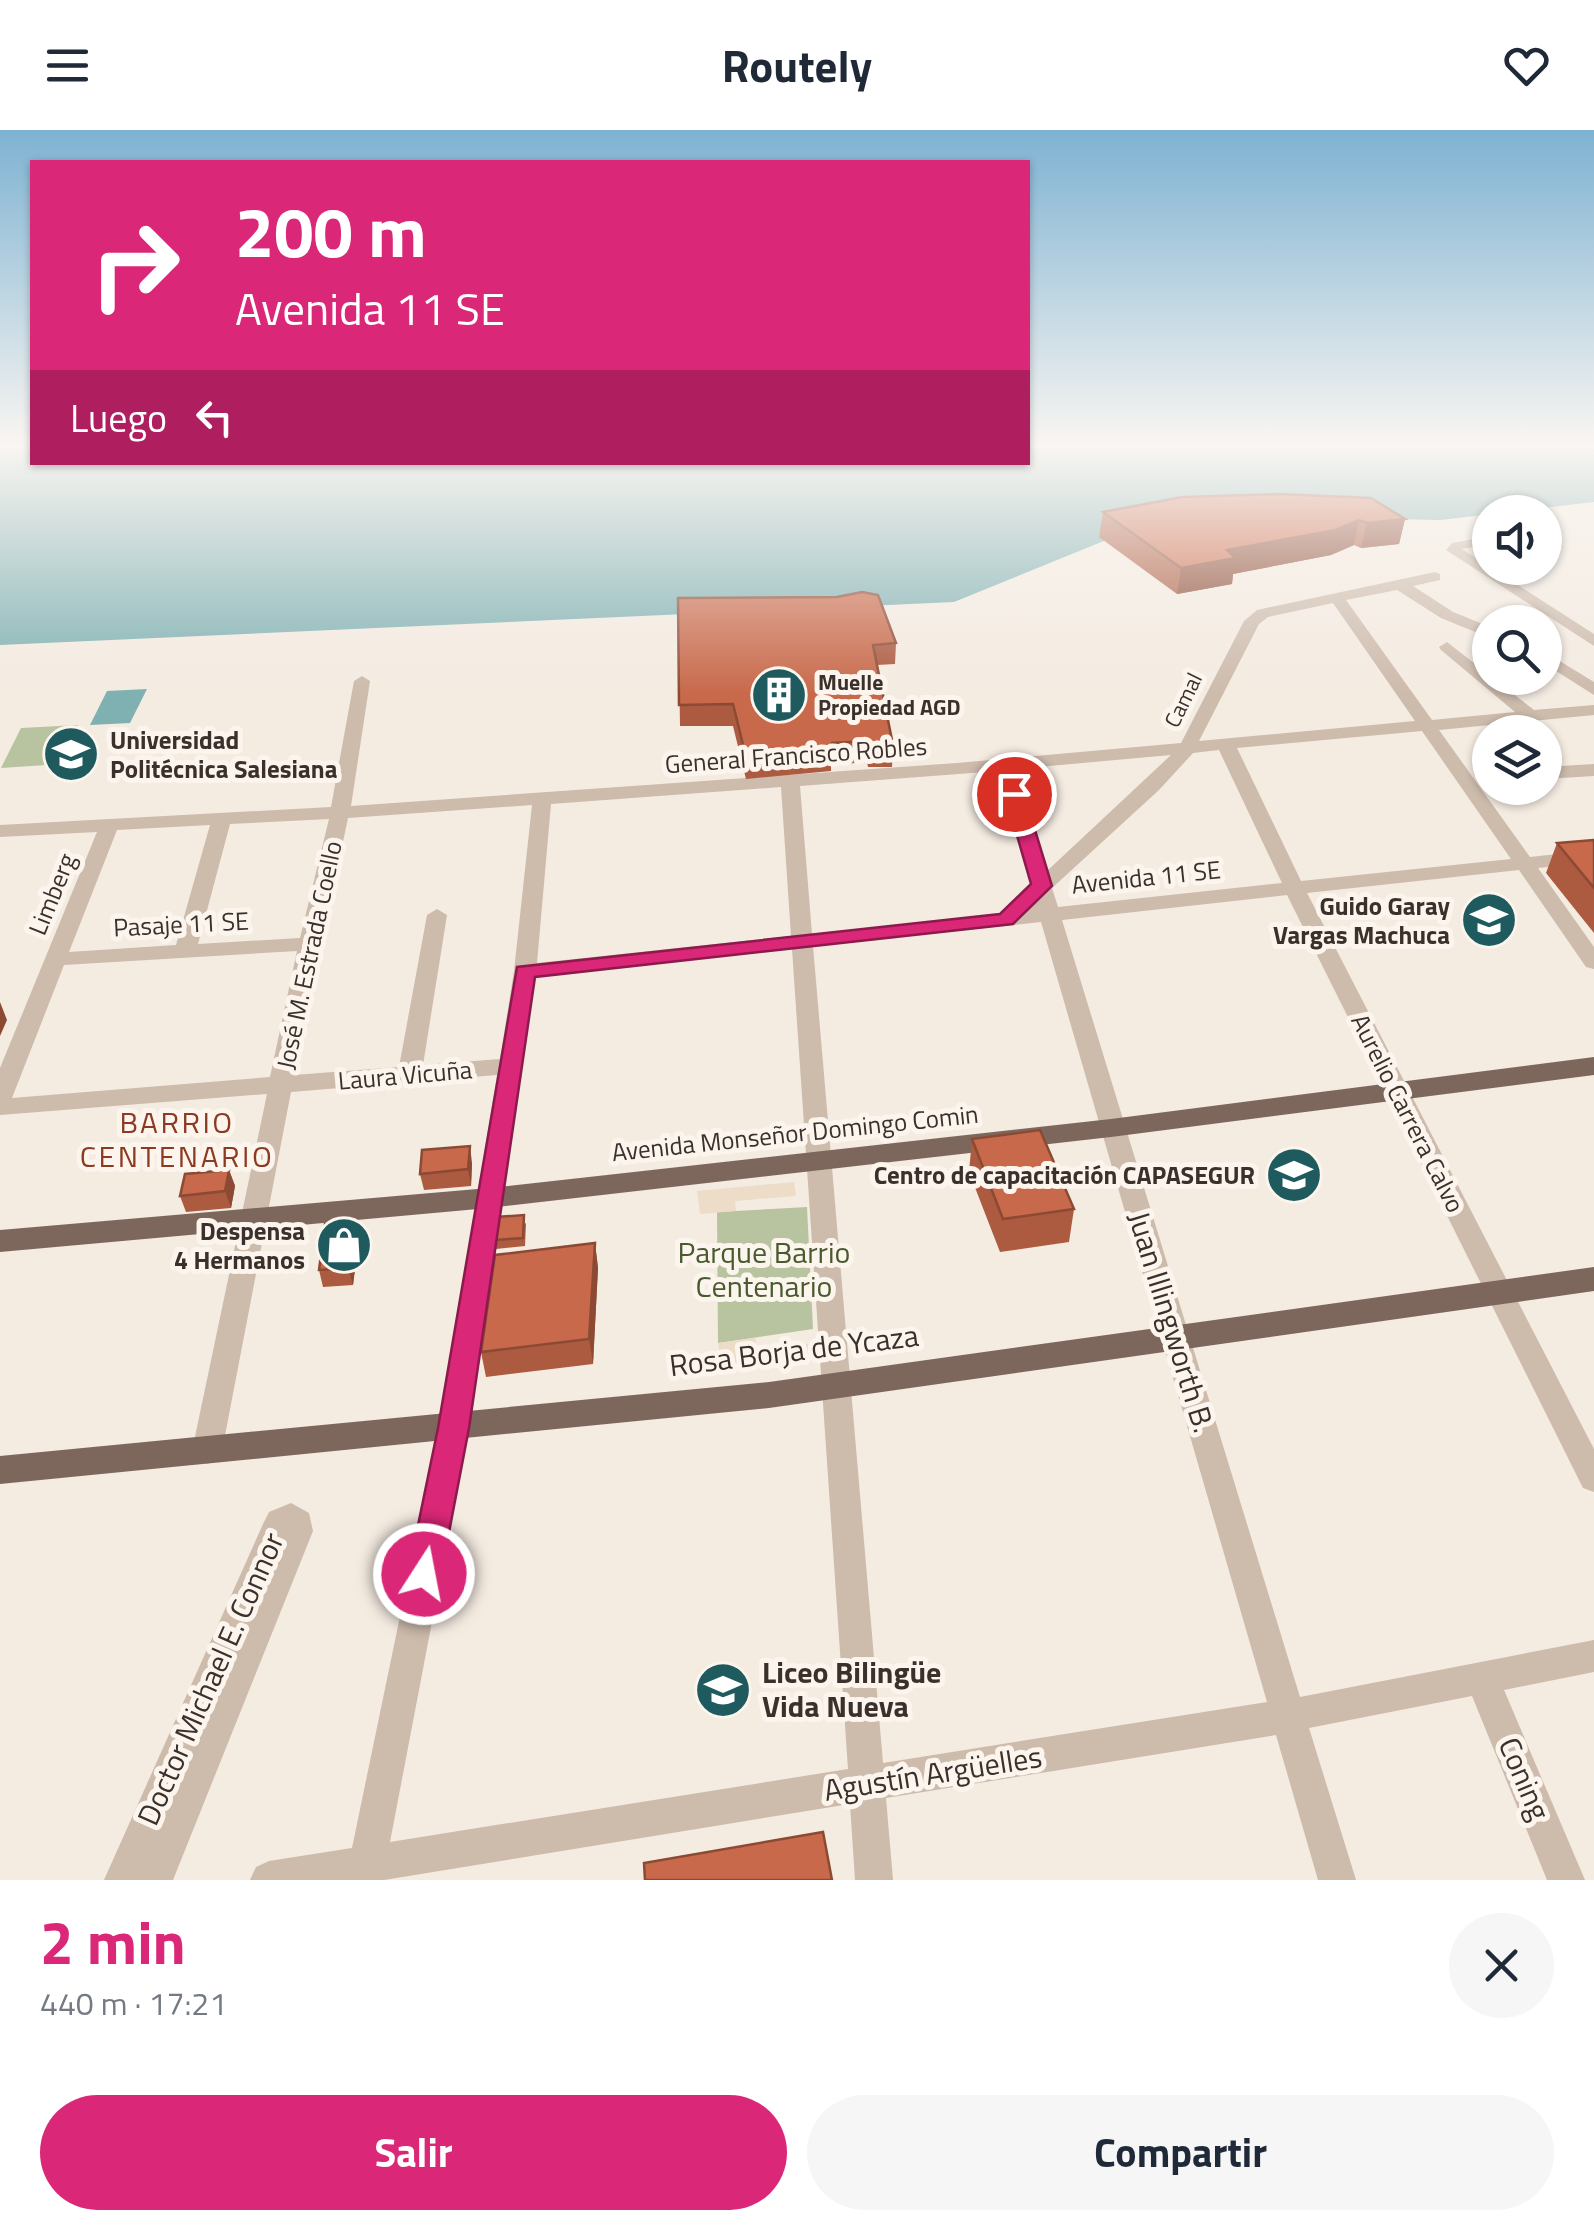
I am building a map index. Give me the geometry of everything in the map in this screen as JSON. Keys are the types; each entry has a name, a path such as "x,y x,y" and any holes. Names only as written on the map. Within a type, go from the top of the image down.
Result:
{"main road":[{"name":"Avenida Monseñor Domingo Comin","path":"0,1242 489,1198 1111,1128 1594,1066"},
{"name":"Rosa Borja de Ycaza","path":"0,1470 454,1428 836,1384 1594,1279"}],"street":[{"path":"1472,543 1453,550 1472,562"},
{"name":"Camal","path":"1006,920 1187,748 1252,621 1264,613 1435,577"},
{"path":"1400,585 1447,615 1472,625"},
{"path":"1507,585 1594,641"},
{"path":"1336,598 1594,962"},
{"path":"1447,647 1530,715"},
{"path":"1562,668 1594,690"},
{"name":"José M. Estrada Coello","path":"207,1451 309,944 340,813 362,680"},
{"name":"General Francisco Robles","path":"1542,715 1594,710"},
{"name":"General Francisco Robles","path":"0,831 340,813 790,781 1472,723"},
{"name":"Aurelio Carrera Calvo","path":"1226,745 1294,888 1594,1479"},
{"name":"Juan Illingworth B.","path":"1005,764 1337,1880"},
{"path":"1562,771 1594,770"},
{"path":"790,781 874,1880"},
{"path":"366,1873 454,1428 525,972 542,798"},
{"path":"186,951 221,820"},
{"name":"Limberg","path":"0,1096 110,824"},
{"name":"Avenida 11 SE","path":"525,972 1594,856"},
{"path":"410,1074 438,915"},
{"name":"Pasaje 11 SE","path":"55,959 309,944"},
{"name":"Laura Vicuña","path":"0,1107 510,1066"},
{"name":"Doctor Michael E. Connor","path":"122,1880 274,1534 280,1522 291,1516 298,1523 297,1531 154,1880"},
{"name":"Agustín Argüelles","path":"269,1880 366,1873 1287,1716 1594,1656"},
{"name":"Coning","path":"1482,1678 1566,1880"}],"green space":[{"path":"78,725 61,764 1,768 21,728"},
{"name":"Parque Barrio Centenario","path":"807,1207 813,1329 718,1343 717,1212"}],"shaded area":[{"path":"794,1182 796,1196 735,1201 736,1211 700,1214 697,1191"},
{"path":"755,1338 758,1351 828,1341 831,1353 722,1368 718,1343"}],"water":[{"path":"0,530 1132,530 954,602 0,645"},
{"path":"147,689 130,723 90,725 107,691"}],"building":[{"path":"1128,530 1337,530 1227,550 1236,558 1181,568"},
{"name":"Muelle Propiedad AGD","path":"862,592 878,595 896,643 873,645 893,745 868,745 868,741 832,743 831,749 746,757 733,704 679,705 678,598 837,597"},
{"path":"1594,840 1594,888 1557,843"},
{"path":"1040,1130 1074,1209 1003,1219 972,1139"},
{"path":"470,1146 468,1169 420,1174 422,1150"},
{"path":"229,1170 225,1191 180,1196 185,1174"},
{"path":"524,1215 523,1238 495,1240 496,1217"},
{"path":"354,1221 348,1268 319,1270 325,1224"},
{"path":"595,1243 589,1339 481,1352 495,1255"},
{"path":"823,1832 832,1880 645,1880 644,1863"}],"place":[{"name":"Muelle Propiedad AGD","path":"779,695"},
{"name":"Universidad Politécnica Salesiana","path":"71,754"},
{"name":"Guido Garay Vargas Machuca","path":"1489,920"},
{"name":"Centro de capacitación CAPASEGUR","path":"1294,1175"},
{"name":"Despensa 4 Hermanos","path":"344,1245"},
{"name":"Liceo Bilingüe Vida Nueva","path":"723,1690"}],"district":[{"name":"BARRIO CENTENARIO","path":"177,1140"}],"route":[{"path":"424,1574 454,1428 525,972 1006,920 1042,886 1014,794"}]}
